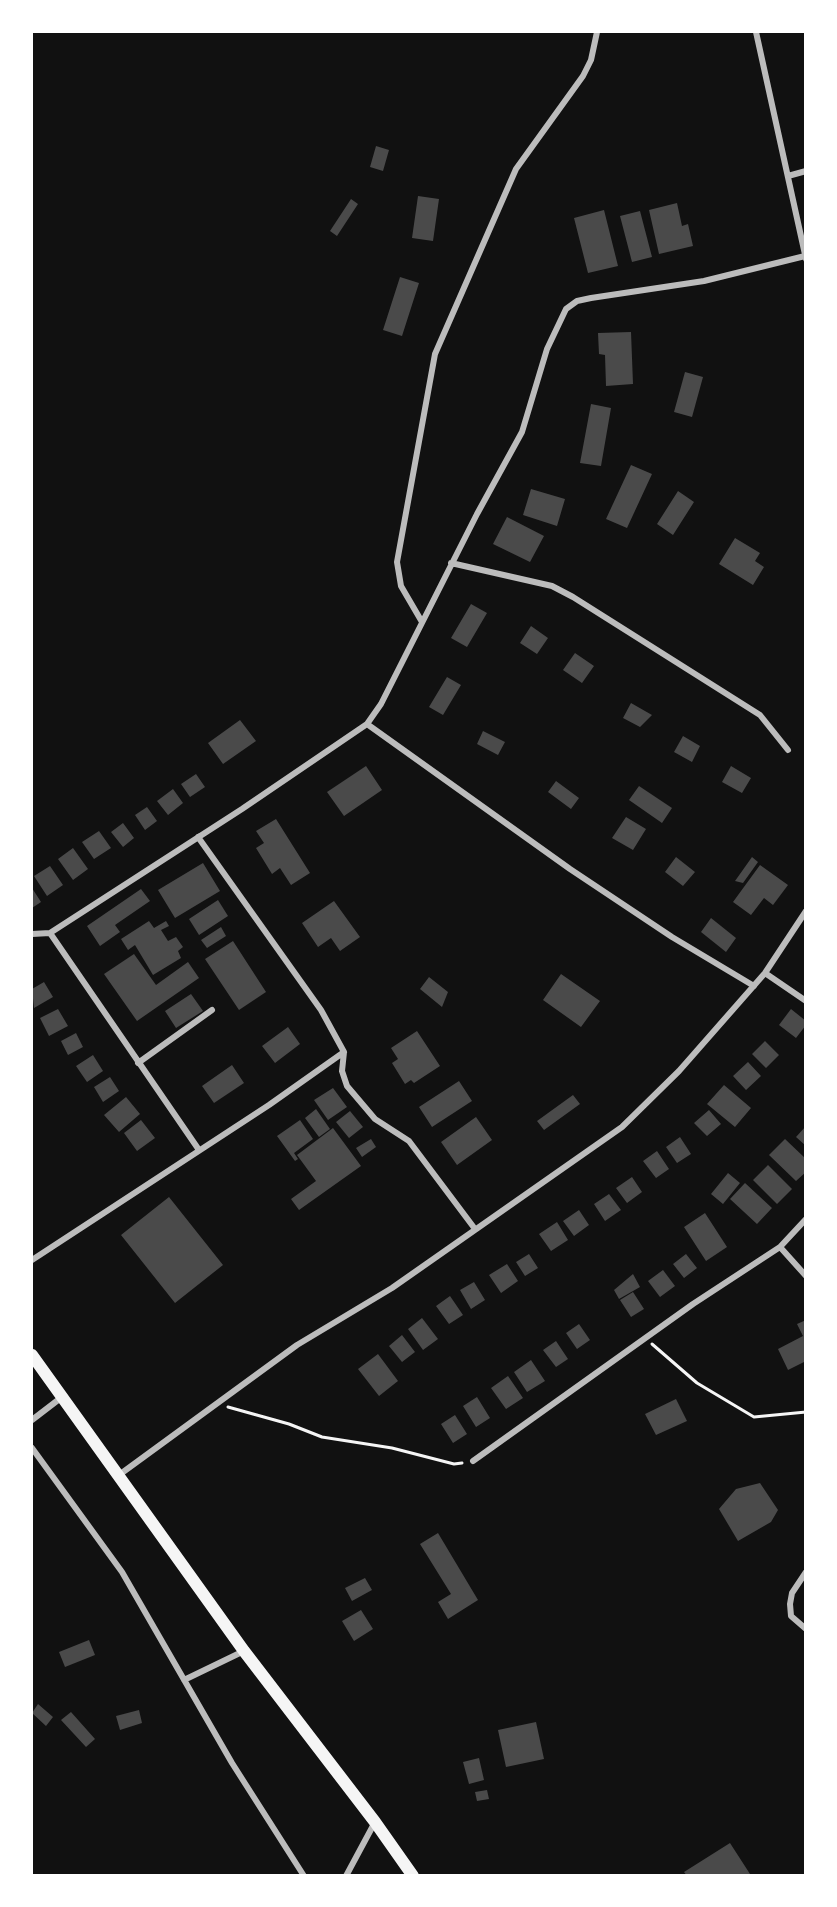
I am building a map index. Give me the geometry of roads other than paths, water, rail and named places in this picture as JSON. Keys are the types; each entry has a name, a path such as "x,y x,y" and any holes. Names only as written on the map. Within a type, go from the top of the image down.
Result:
{"highway":[{"path":"32,1355 244,1651 413,1875"}],"street":[{"path":"422,622 401,586 397,562 435,354 516,169 583,76 591,60 597,32"},
{"path":"32,934 50,933 367,724 381,704 451,563 522,432 547,349 566,309 577,301 591,298 704,281 805,258 756,32"},
{"path":"788,176 806,171"},
{"path":"451,563 552,586 573,597 760,714 788,750"},
{"path":"367,724 570,869 672,937 754,986"},
{"path":"198,837 321,1010 344,1052 342,1071 347,1086 375,1119 409,1141 475,1229"},
{"path":"119,1475 297,1345 392,1288 622,1128 679,1071 754,986 806,911"},
{"path":"50,933 199,1150"},
{"path":"765,973 806,1001"},
{"path":"138,1063 212,1010"},
{"path":"32,1260 269,1105 344,1052"},
{"path":"473,1461 645,1338 780,1247 806,1219"},
{"path":"780,1247 806,1276"},
{"path":"32,1420 62,1397"},
{"path":"32,1448 122,1572 232,1763 304,1875"},
{"path":"806,1572 792,1593 789,1604 791,1616 806,1629"},
{"path":"184,1680 244,1651"},
{"path":"346,1875 375,1822"}]}
